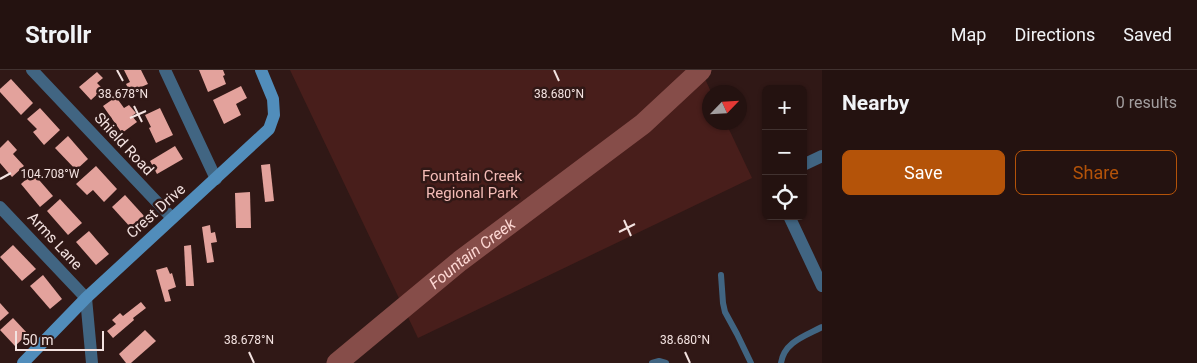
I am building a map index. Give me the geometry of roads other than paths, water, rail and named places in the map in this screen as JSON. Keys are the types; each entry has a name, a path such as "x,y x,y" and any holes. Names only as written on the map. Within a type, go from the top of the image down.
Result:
{"street":[{"name":"Shield Road","path":"32,70 172,218"},
{"path":"165,70 216,179"},
{"name":"Crest Drive","path":"23,363 86,298 269,129 274,115 273,100 261,70"},
{"path":"807,163 822,156"},
{"name":"Arms Lane","path":"0,207 86,298"},
{"path":"790,220 822,286"},
{"path":"86,298 92,363"}],"lane":[{"path":"720,275 722,303 725,312 751,363"},
{"path":"780,363 781,357 792,342 822,328"},
{"path":"652,363 658,361 666,363"}],"waterway":[{"name":"Fountain Creek","path":"337,363 460,261 643,124 701,70"}],"park label":[{"name":"Fountain Creek Regional Park","path":"472,184"}]}
